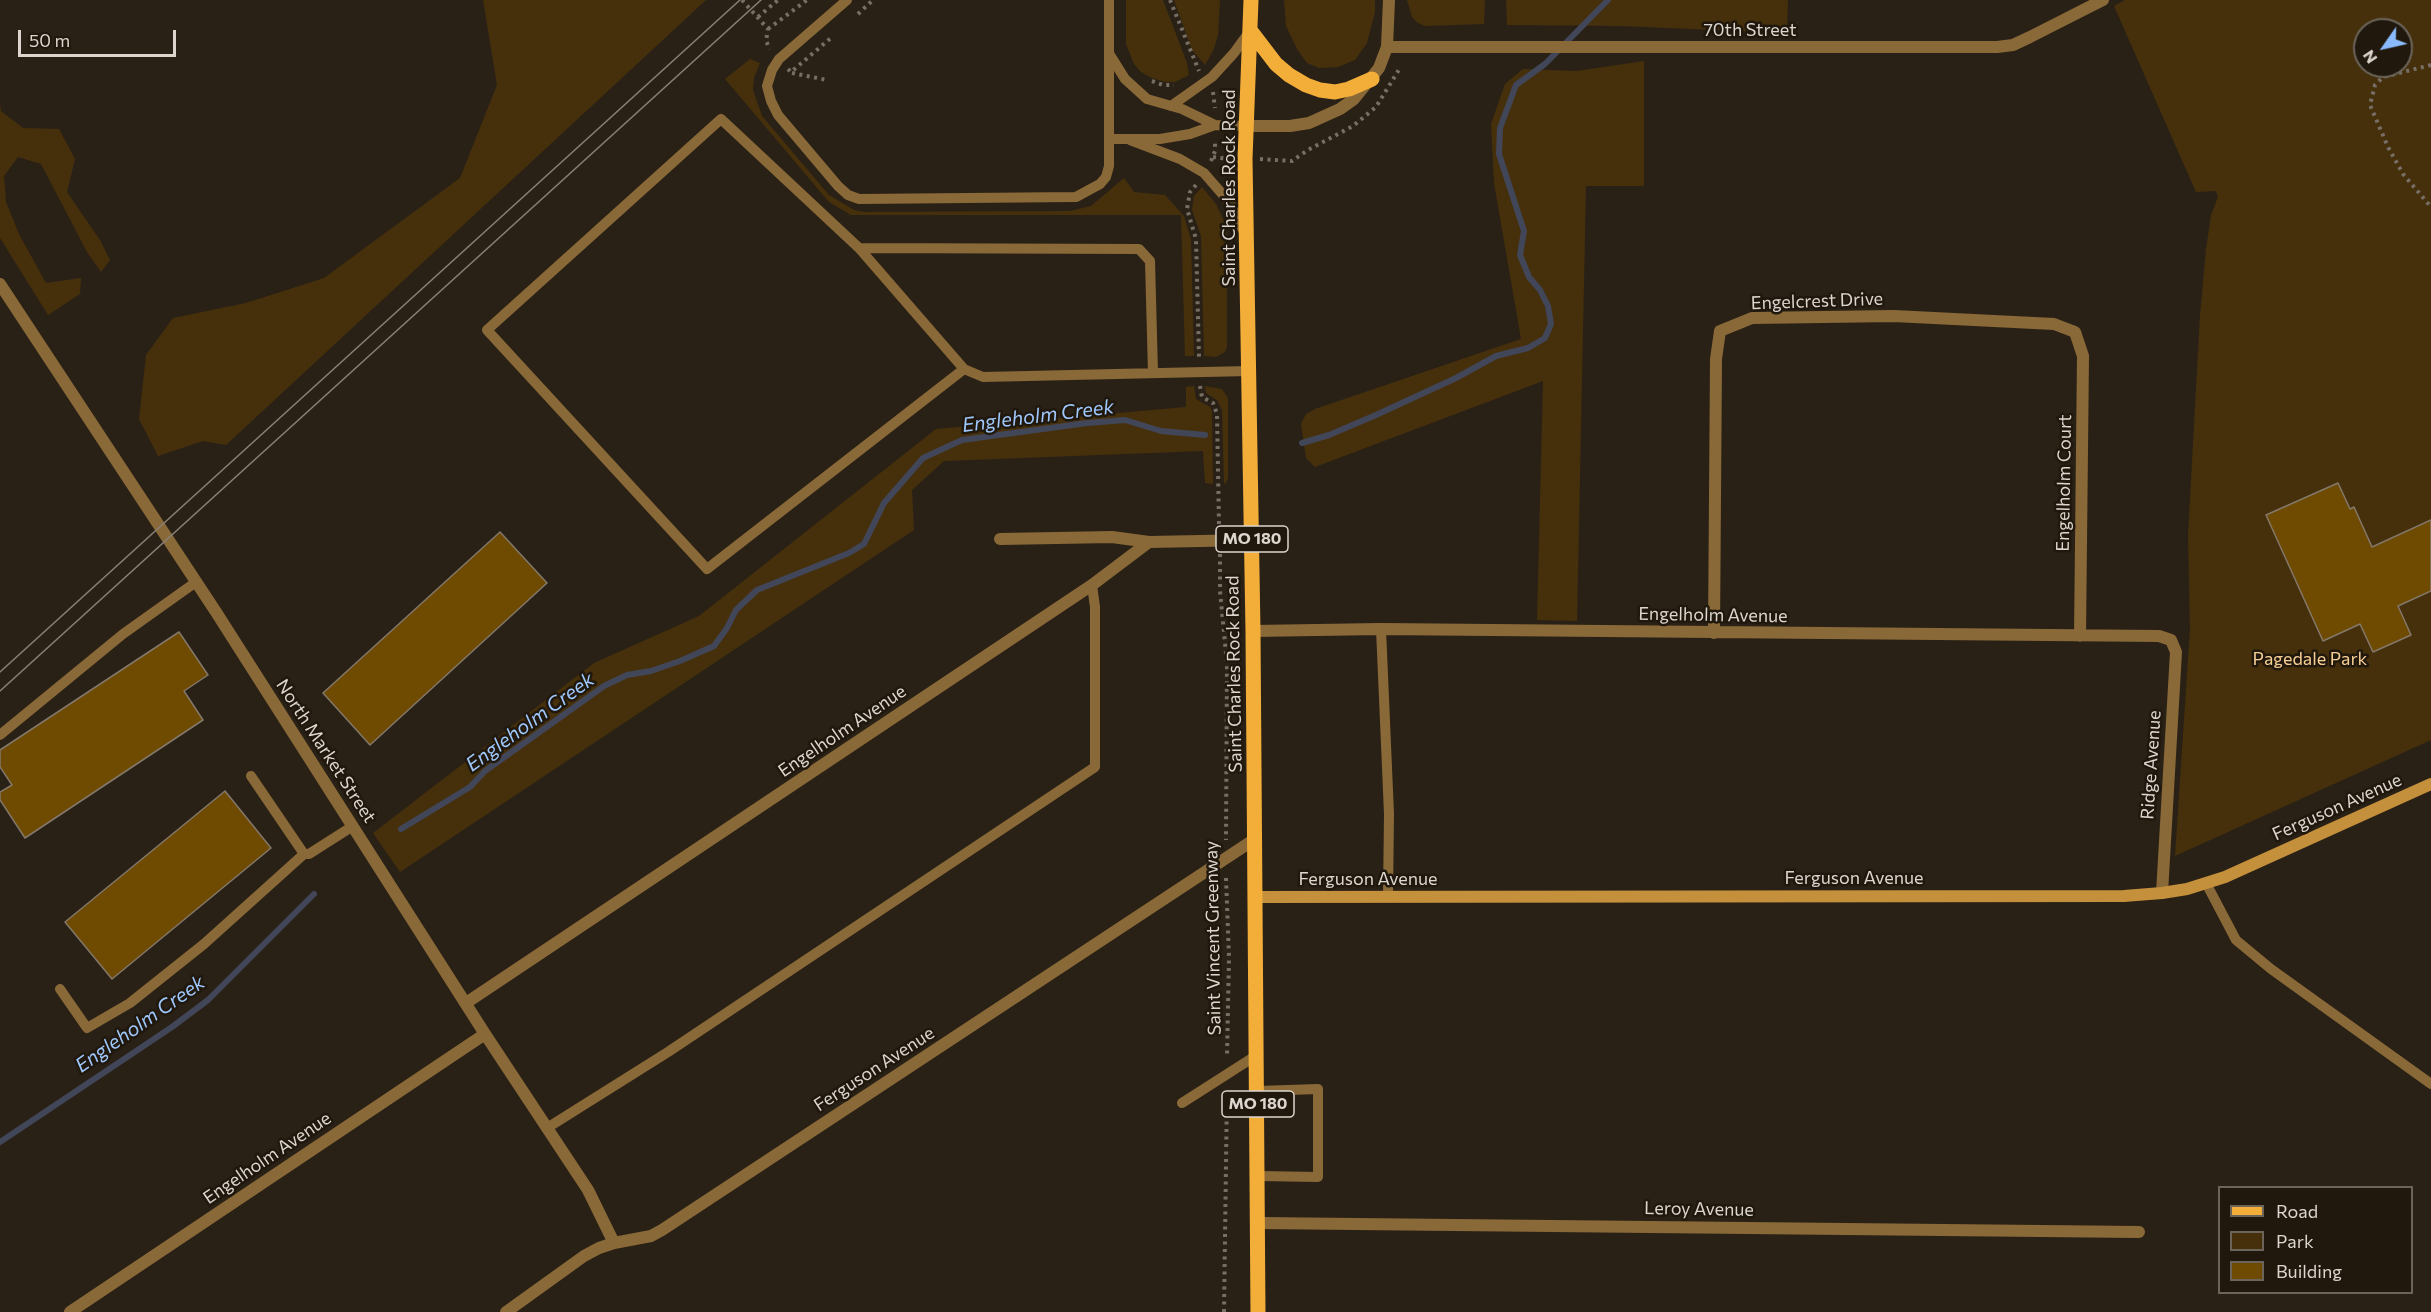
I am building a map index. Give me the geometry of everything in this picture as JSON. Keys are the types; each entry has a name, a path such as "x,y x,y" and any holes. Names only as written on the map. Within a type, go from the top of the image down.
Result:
{"main road":[{"name":"Saint Charles Rock Road","path":"1251,0 1246,126 1254,631 1258,1312"},
{"path":"1250,30 1276,64 1289,75 1313,88 1335,92 1349,89 1372,79"}],"street":[{"path":"1246,126 1290,126 1309,123 1325,117 1354,99 1379,68 1387,47 1389,0"},
{"name":"70th Street","path":"1387,47 1997,47 2013,45 2030,38 2103,0"},
{"name":"North Market Street","path":"0,284 196,582 485,1034 588,1190 614,1243"},
{"name":"Engelcrest Drive","path":"1714,633 1716,359 1720,331 1752,318 1894,316 2054,324 2075,332"},
{"name":"Engelholm Court","path":"2075,332 2084,356 2080,636"},
{"path":"1000,539 1112,537 1149,542 1252,540"},
{"name":"Engelholm Avenue","path":"466,1003 1092,585 1149,542"},
{"name":"Engelholm Avenue","path":"1254,631 1381,629 2159,636 2171,640"},
{"name":"Ridge Avenue","path":"2162,893 2176,652 2171,640"},
{"name":"Ferguson Avenue","path":"1255,897 2124,896 2162,893 2187,889 2225,877 2431,784"},
{"name":"Ferguson Avenue","path":"506,1312 584,1257 614,1243 637,1239 662,1230 1255,839"},
{"name":"Engelholm Avenue","path":"70,1312 485,1034"},
{"name":"Leroy Avenue","path":"1258,1223 2139,1232"}],"lane":[{"path":"847,0 779,59 772,70 767,86 778,115 838,186 848,195 859,199 1076,197 1085,194 1106,177 1109,166 1109,0"},
{"path":"1171,106 1212,77 1234,53 1250,30"},
{"path":"1109,53 1115,65 1137,92 1147,99 1194,114 1215,125"},
{"path":"964,369 707,569 487,330 721,119 859,248 964,369 983,377 1249,371"},
{"path":"1109,140 1176,137 1215,125 1246,126"},
{"path":"1130,140 1180,159 1204,173 1230,203 1247,239"},
{"path":"859,248 1139,249 1150,261 1153,373"},
{"path":"0,735 123,634 196,582"},
{"path":"547,1128 668,1052 1095,767 1095,607 1092,585"},
{"path":"1381,629 1389,814 1388,897"},
{"path":"250,777 304,854"},
{"path":"60,989 87,1028 130,1003 204,944 304,854 309,854 353,826"},
{"path":"2206,883 2236,940 2271,969 2431,1084"},
{"path":"1182,1103 1257,1055"},
{"path":"1258,1091 1318,1089 1318,1177 1258,1176"}],"path":[{"path":"742,0 768,29"},
{"path":"758,17 778,0"},
{"path":"770,49 766,41 768,29 807,0"},
{"path":"1170,0 1200,73 1193,77"},
{"path":"2431,65 2383,77 2375,85 2370,105 2403,174 2431,207"},
{"path":"791,72 827,80"},
{"path":"1144,78 1163,85 1183,82"},
{"path":"1210,164 1214,157 1215,147"},
{"path":"1214,157 1225,159"},
{"path":"1199,182 1190,192 1187,209 1196,239 1199,356"},
{"path":"1200,386 1202,397 1213,403 1217,414 1219,523"},
{"name":"Saint Vincent Greenway","path":"1221,564 1220,591 1227,664 1225,859 1229,957 1224,1312"}],"green space":[{"path":"483,0 706,0 226,445 203,441 158,456 139,419 146,355 173,318 246,303 324,278 460,178 497,85"},
{"path":"1126,0 1163,0 1187,63 1189,75 1175,82 1165,82 1141,72 1134,64 1126,44"},
{"path":"1174,0 1220,0 1218,35 1214,49 1205,65 1192,50"},
{"path":"1284,0 1375,0 1375,12 1367,43 1355,60 1338,67 1319,68 1307,63 1286,26"},
{"path":"1407,0 1485,0 1484,24 1425,26 1412,17"},
{"path":"1506,0 1788,0 1787,33 1621,26 1507,25"},
{"name":"Pagedale Park","path":"2125,0 2431,0 2431,740 2175,856 2190,629 2188,535 2200,316 2211,215 2218,197 2216,191 2196,192 2114,6"},
{"path":"750,59 760,63 754,78 753,90 762,116 829,195 854,210 864,212 1070,211 1091,206 1124,178 1134,192 1165,195 1184,216 1191,239 1194,356 1185,356 1181,215 851,215 829,202 725,79"},
{"path":"1644,61 1644,186 1586,186 1577,621 1537,620 1543,381 1315,467 1306,458 1301,424 1306,414 1315,409 1521,339 1494,183 1491,124 1505,84 1523,69 1577,71"},
{"path":"0,104 1,111 23,128 59,129 75,159 67,192 100,240 110,260 101,272 87,252 41,164 18,157 4,176 6,202 19,234 46,283 81,278 80,294 48,315 0,238"},
{"path":"1202,187 1216,204 1227,228 1227,347 1225,352 1216,357 1204,356 1201,236 1192,210 1194,196"},
{"path":"1194,386 1196,399 1210,407 1212,411 1213,484 1205,483 1203,451 944,461 912,490 914,530 400,872 373,833 594,663 699,616 936,429 1186,407 1186,387"},
{"path":"1205,386 1222,389 1228,398 1228,478 1224,484 1222,410 1217,400 1206,393"}],"building":[{"path":"2338,483 2350,509 2354,507 2372,547 2431,520 2431,591 2398,606 2411,635 2373,652 2360,624 2323,641 2266,515"},
{"path":"500,532 547,583 370,745 323,693"},
{"path":"179,632 208,675 184,691 203,720 25,838 0,800 0,792 12,785 0,767 0,750"},
{"path":"225,791 271,848 112,979 65,922"}],"waterway":[{"name":"Engleholm Creek","path":"1302,443 1329,435 1376,415 1456,378 1496,356 1528,348 1545,338 1551,324 1548,306 1540,290 1529,277 1520,255 1524,231 1499,154 1500,128 1516,85 1545,64 1608,0"},
{"name":"Engleholm Creek","path":"401,829 470,787 485,771 604,686 627,675 651,671 714,646 736,610 757,590 849,553 864,544 884,503 923,458 962,440 1087,423 1125,420 1161,431 1205,435"},
{"name":"Engleholm Creek","path":"0,1142 172,1027 208,1000 314,894"}],"tram line":[{"path":"0,672 740,0"},
{"path":"0,691 761,0"}]}
